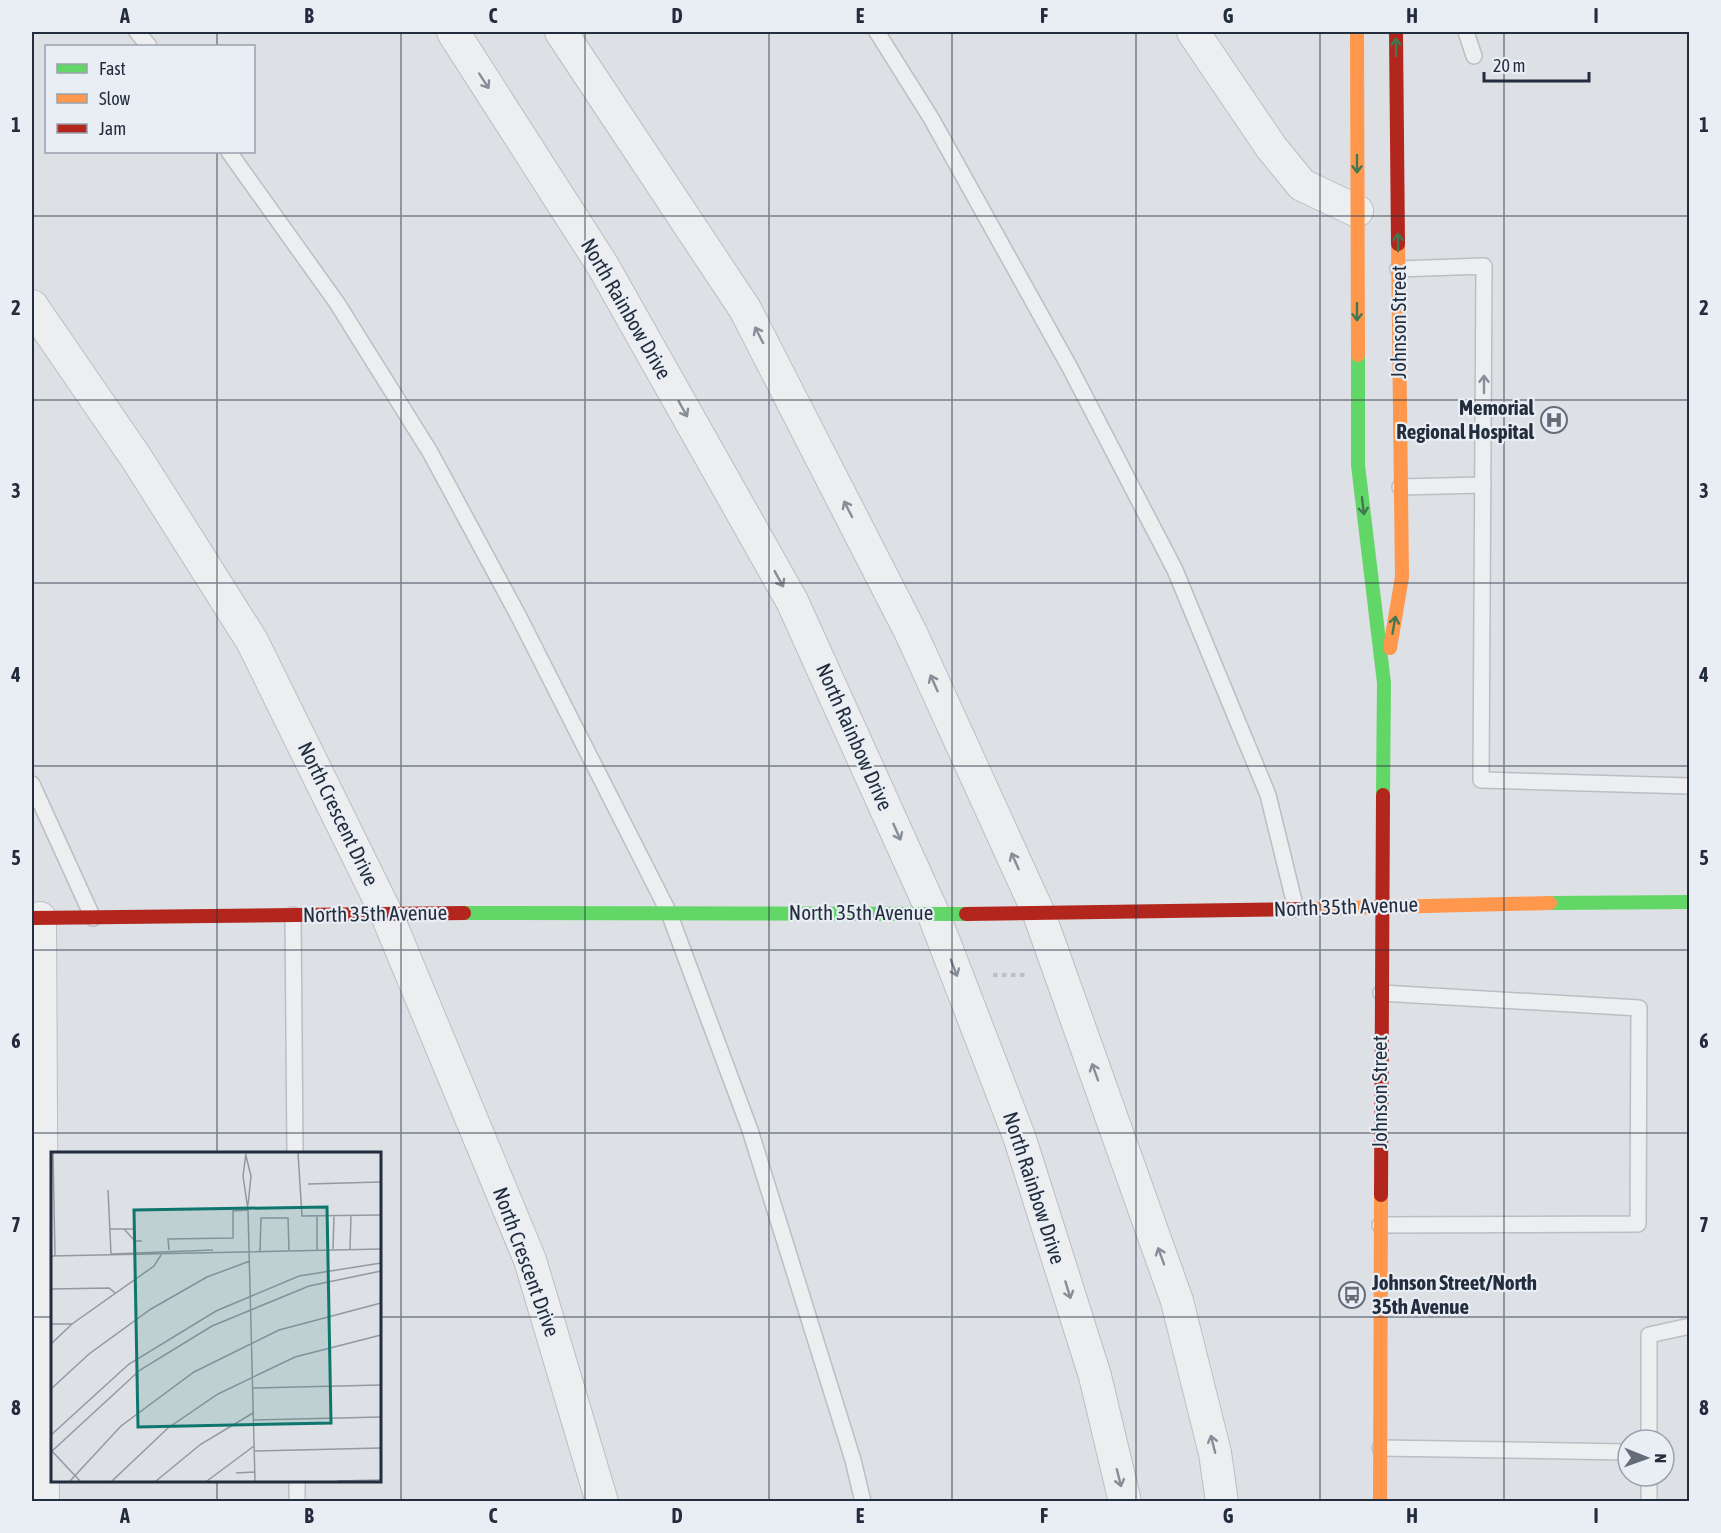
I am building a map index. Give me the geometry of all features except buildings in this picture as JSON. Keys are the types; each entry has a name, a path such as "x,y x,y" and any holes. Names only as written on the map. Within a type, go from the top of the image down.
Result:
{"street":[{"name":"North Rainbow Drive","path":"453,32 603,266 792,601 933,913 1020,1140 1095,1376 1125,1502"},
{"path":"561,32 745,309 911,633 1039,914 1177,1301 1215,1453 1222,1502"},
{"path":"1192,32 1271,147 1302,185 1357,211"},
{"name":"Johnson Street","path":"1357,32 1358,465 1384,683 1380,1502"},
{"name":"Johnson Street","path":"1384,683 1402,577 1396,32"},
{"name":"North Crescent Drive","path":"32,306 137,459 252,641 386,913 530,1260 602,1502"},
{"name":"North 35th Avenue","path":"36,918 386,913 1039,914 1382,908 1449,904 1689,902"},
{"path":"36,918 43,1502"}],"lane":[{"path":"137,32 148,45"},
{"path":"877,32 931,118 1063,355 1175,570 1269,795 1296,909"},
{"path":"1466,32 1474,57"},
{"path":"230,153 337,303 430,452 518,615 669,913 750,1130 853,1460 862,1502"},
{"path":"1398,269 1484,266 1481,780 1689,786"},
{"path":"1400,487 1483,485"},
{"path":"32,784 93,918"},
{"path":"293,915 295,1152"},
{"path":"1380,1226 1638,1224 1639,1008 1381,993"},
{"path":"1649,1428 1648,1335 1689,1326"},
{"path":"1380,1448 1616,1452"},
{"path":"297,1482 297,1502"}],"path":[{"path":"993,975 1034,975"}],"traffic: fast":[{"path":"1358,355 1358,465 1384,683 1383,795"},
{"path":"1550,903 1690,902"},
{"path":"464,913 966,914"}],"traffic: slow":[{"path":"1357,32 1358,355"},
{"path":"1390,648 1402,577 1398,244"},
{"path":"1305,909 1550,903"},
{"path":"1380,1502 1381,1195"}],"traffic: jam":[{"path":"1396,32 1398,244"},
{"path":"1381,1195 1383,795"},
{"path":"966,914 1305,909"},
{"path":"32,918 464,913"}],"place":[{"name":"Memorial Regional Hospital","path":"1554,420"},
{"name":"Johnson Street/North 35th Avenue","path":"1352,1295"}]}
